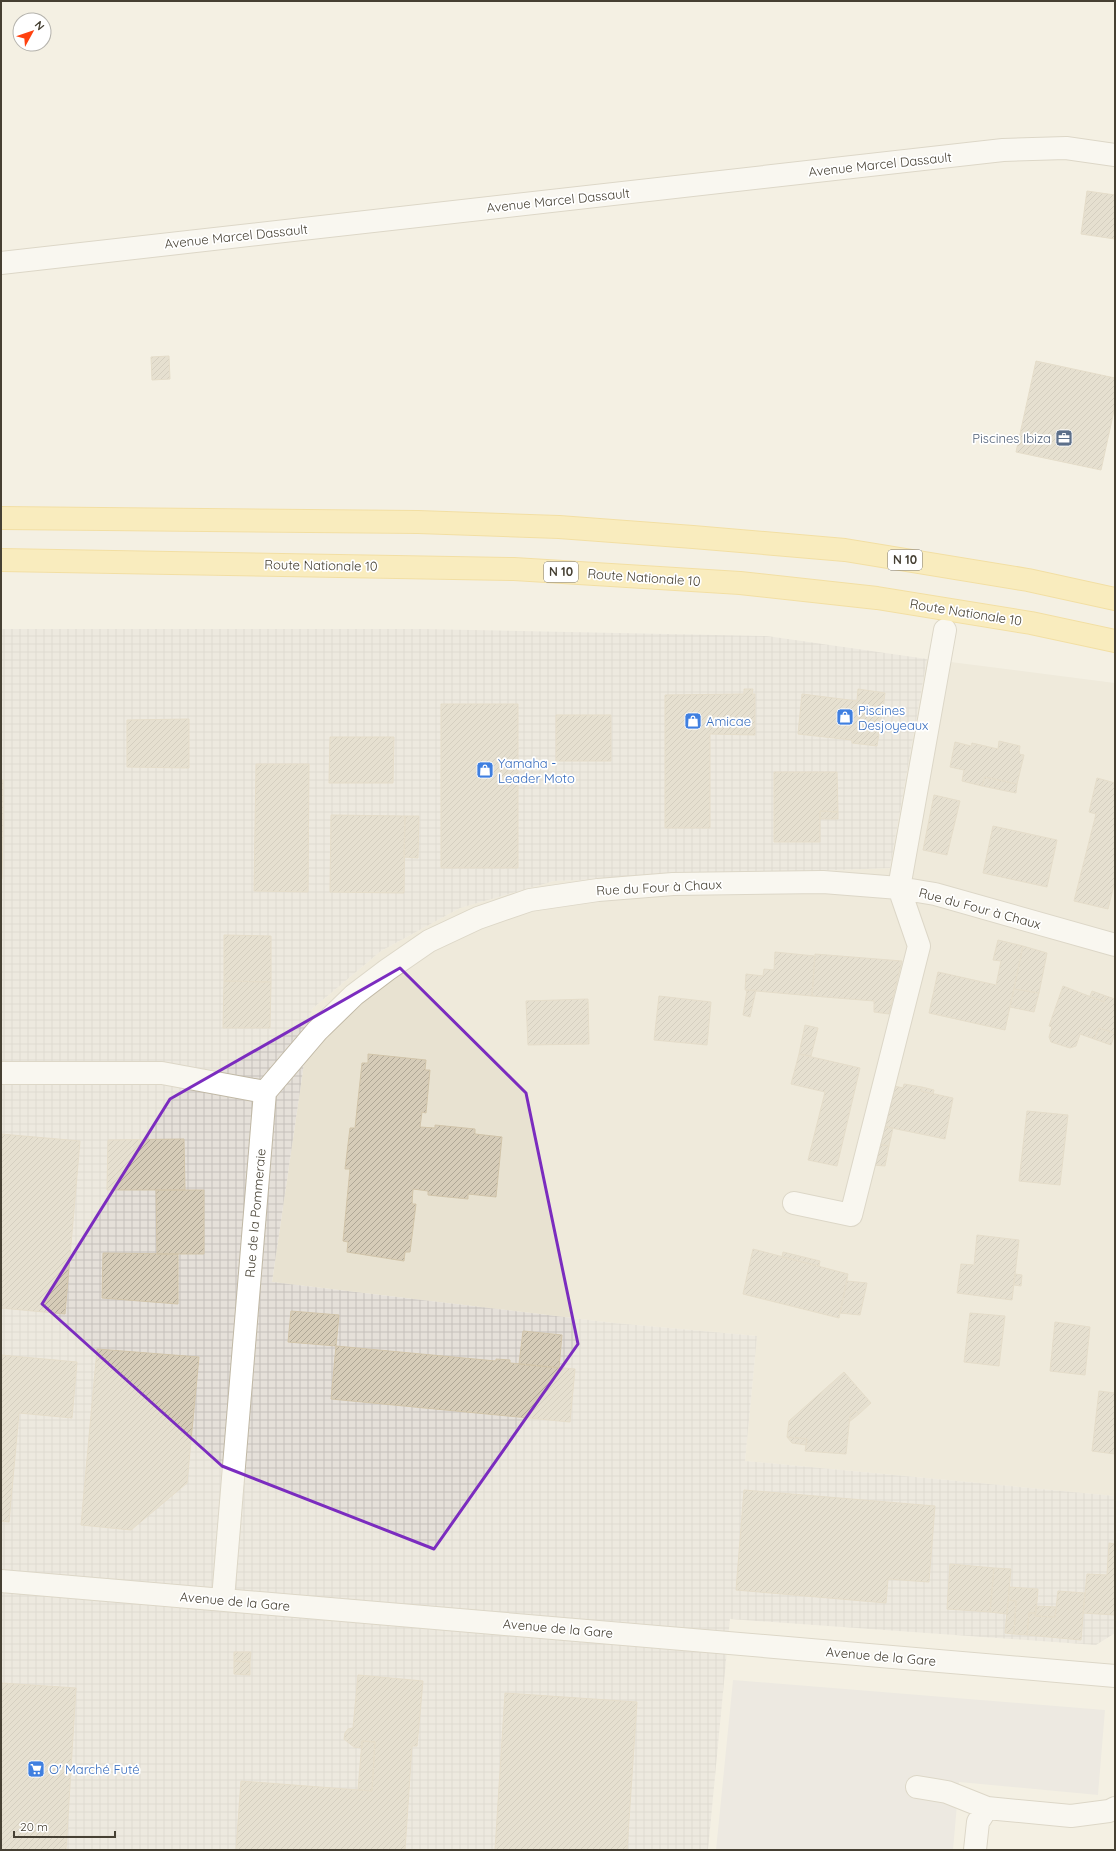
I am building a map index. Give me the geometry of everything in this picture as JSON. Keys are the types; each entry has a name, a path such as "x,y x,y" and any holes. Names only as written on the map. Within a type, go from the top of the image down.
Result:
{"main road":[{"name":"N 10","path":"1,518 418,522 559,527 845,550 1028,580 1115,599"},
{"name":"Route Nationale 10","path":"1,560 514,569 740,583 877,598 1031,623 1115,641"}],"street":[{"name":"Avenue Marcel Dassault","path":"1,263 1003,150 1066,148 1115,155"},
{"path":"794,1203 851,1215 919,946 899,888 946,630"},
{"name":"Rue du Four à Chaux","path":"265,1092 317,1031 354,995 387,970 428,941 478,918 530,900 598,890 673,884 823,882 899,888 934,894 1115,945"},
{"path":"1,1073 162,1073 265,1092"},
{"name":"Rue de la Pommeraie","path":"223,1600 265,1092"},
{"name":"Avenue de la Gare","path":"1,1581 1115,1676"},
{"path":"917,1788 947,1792 987,1808 1071,1816 1115,1808"},
{"path":"975,1850 978,1822 987,1808"}],"highlighted area":[{"path":"400,968 526,1093 578,1344 434,1549 222,1466 42,1304 170,1099"}],"shaded area":[{"path":"1,629 422,629 767,636 927,659 890,868 554,881 460,908 381,951 312,1009 272,1282 614,1323 757,1336 745,1461 1115,1496 1115,1633 1096,1645 730,1619 708,1850 1,1850"},
{"path":"927,659 1115,683 1115,1496 745,1461 757,1336 614,1323 272,1282 312,1009 381,951 460,908 554,881 890,868"},
{"path":"733,1680 1105,1710 1098,1795 959,1782 953,1850 716,1850"}],"building":[{"path":"1087,191 1115,195 1115,239 1081,234"},
{"path":"169,356 170,379 152,380 151,357"},
{"path":"1036,361 1115,378 1115,406 1101,470 1016,452"},
{"path":"744,689 753,689 752,694 755,694 755,735 710,734 710,828 665,828 665,695 744,694"},
{"path":"858,689 885,693 877,746 852,743 852,740 798,734 802,694 857,701"},
{"path":"441,704 518,704 518,868 441,868"},
{"path":"556,715 611,715 611,761 556,761"},
{"path":"189,719 189,768 127,767 127,720"},
{"path":"330,737 394,737 393,783 329,783"},
{"path":"999,741 1020,746 1019,754 1024,755 1017,784 985,777 982,786 962,781 964,770 950,767 955,742 971,746 972,743 998,749"},
{"path":"256,764 309,764 308,892 254,891"},
{"path":"774,772 837,772 838,812 820,811 820,842 774,842"},
{"path":"985,777 1017,784 1016,793 982,786"},
{"path":"1097,778 1115,783 1115,881 1108,909 1074,901 1096,814 1089,812"},
{"path":"1,780 3,780 3,828 1,828"},
{"path":"934,795 960,801 947,855 923,850"},
{"path":"820,811 838,812 838,819 820,819"},
{"path":"331,815 405,816 404,893 330,892"},
{"path":"405,816 419,816 418,858 404,857"},
{"path":"993,826 1057,840 1047,887 983,873"},
{"path":"1,828 3,828 2,879 1,879"},
{"path":"224,935 271,936 271,982 224,981"},
{"path":"998,940 1023,946 1005,1030 929,1013 938,972 996,985 1001,961 993,960"},
{"path":"1023,946 1047,953 1039,993 1014,989"},
{"path":"775,952 815,956 812,996 745,990 746,974 763,976 764,969 774,970"},
{"path":"815,954 902,961 889,1014 874,1012 874,1001 812,996"},
{"path":"224,981 271,982 270,1028 223,1028"},
{"path":"1063,986 1104,1002 1106,996 1115,999 1115,1033 1099,1028 1094,1039 1080,1034 1076,1046 1070,1048 1051,1042 1049,1037 1052,1027 1049,1026"},
{"path":"1014,989 1039,993 1034,1012 1010,1007"},
{"path":"747,990 756,990 750,1017 743,1015"},
{"path":"1092,991 1106,996 1104,1002 1090,996"},
{"path":"659,996 711,1002 707,1045 654,1040"},
{"path":"588,999 589,1044 528,1045 526,1001"},
{"path":"805,1025 818,1028 811,1056 799,1054"},
{"path":"1099,1028 1115,1033 1111,1045 1094,1039"},
{"path":"368,1054 426,1060 425,1070 430,1070 426,1113 422,1112 420,1127 435,1128 435,1125 475,1129 475,1134 502,1137 496,1197 468,1194 468,1199 428,1195 428,1191 413,1189 412,1204 416,1204 410,1252 405,1252 404,1261 347,1252 348,1242 343,1241 350,1169 345,1169 350,1128 355,1128 362,1063 368,1063"},
{"path":"799,1054 860,1068 837,1166 808,1160 825,1092 791,1084"},
{"path":"904,1084 922,1087 921,1091 953,1098 945,1139 882,1126 890,1085 903,1088"},
{"path":"922,1087 934,1090 933,1094 921,1091"},
{"path":"1027,1111 1068,1115 1060,1185 1019,1181"},
{"path":"882,1126 893,1128 889,1146 877,1144"},
{"path":"1,1134 80,1141 65,1314 1,1308"},
{"path":"184,1139 185,1190 107,1190 108,1140"},
{"path":"877,1144 889,1146 885,1166 873,1165"},
{"path":"156,1190 204,1190 204,1254 157,1254"},
{"path":"977,1235 1019,1240 1012,1300 957,1293 961,1264 974,1265"},
{"path":"753,1249 848,1274 839,1318 743,1294"},
{"path":"783,1252 820,1261 819,1266 782,1257"},
{"path":"103,1253 178,1254 178,1304 102,1298"},
{"path":"1015,1274 1022,1275 1021,1286 1014,1285"},
{"path":"847,1281 867,1283 860,1315 840,1313"},
{"path":"291,1311 339,1315 336,1346 288,1342"},
{"path":"970,1313 1005,1316 999,1366 964,1362"},
{"path":"1055,1322 1090,1327 1085,1375 1050,1371"},
{"path":"523,1331 562,1335 559,1368 519,1364"},
{"path":"336,1346 496,1361 496,1359 510,1360 510,1363 575,1369 570,1422 331,1399"},
{"path":"97,1349 199,1357 187,1483 131,1530 81,1525"},
{"path":"1,1355 77,1362 72,1418 19,1413 9,1522 1,1521"},
{"path":"844,1372 871,1403 859,1414 856,1411 850,1416 846,1454 805,1451 807,1439 787,1437 789,1421"},
{"path":"1099,1391 1115,1393 1115,1454 1092,1451"},
{"path":"856,1411 859,1414 849,1422 850,1416"},
{"path":"787,1437 807,1439 806,1445 792,1443"},
{"path":"744,1490 935,1506 929,1582 888,1579 886,1603 736,1590"},
{"path":"1109,1543 1115,1544 1115,1615 1083,1613 1087,1574 1107,1575"},
{"path":"950,1564 994,1568 990,1612 947,1609"},
{"path":"994,1568 1011,1569 1007,1614 990,1612"},
{"path":"1009,1587 1038,1589 1036,1613 1029,1613 1027,1635 1014,1634 1016,1601 1008,1600"},
{"path":"1058,1591 1085,1593 1081,1640 1027,1635 1029,1613 1036,1613 1035,1616 1055,1617"},
{"path":"1008,1600 1016,1601 1014,1634 1005,1633"},
{"path":"1036,1606 1056,1607 1055,1617 1035,1616"},
{"path":"234,1652 251,1652 250,1662 234,1661"},
{"path":"234,1661 250,1662 250,1675 234,1674"},
{"path":"358,1675 423,1681 417,1746 412,1746 405,1850 236,1850 241,1781 372,1791 375,1742 362,1741 362,1748 354,1747 344,1739 345,1733 348,1729 353,1728"},
{"name":"O' Marché Futé","path":"1,1683 76,1688 66,1850 1,1850"},
{"path":"505,1693 637,1702 627,1850 495,1850"},
{"path":"362,1741 375,1742 372,1791 358,1790"}],"place":[{"name":"Piscines Ibiza","path":"1064,438"},
{"name":"Piscines Desjoyeaux","path":"845,717"},
{"name":"Amicae","path":"693,721"},
{"name":"Yamaha - Leader Moto","path":"485,770"},
{"name":"O' Marché Futé","path":"36,1769"}]}
